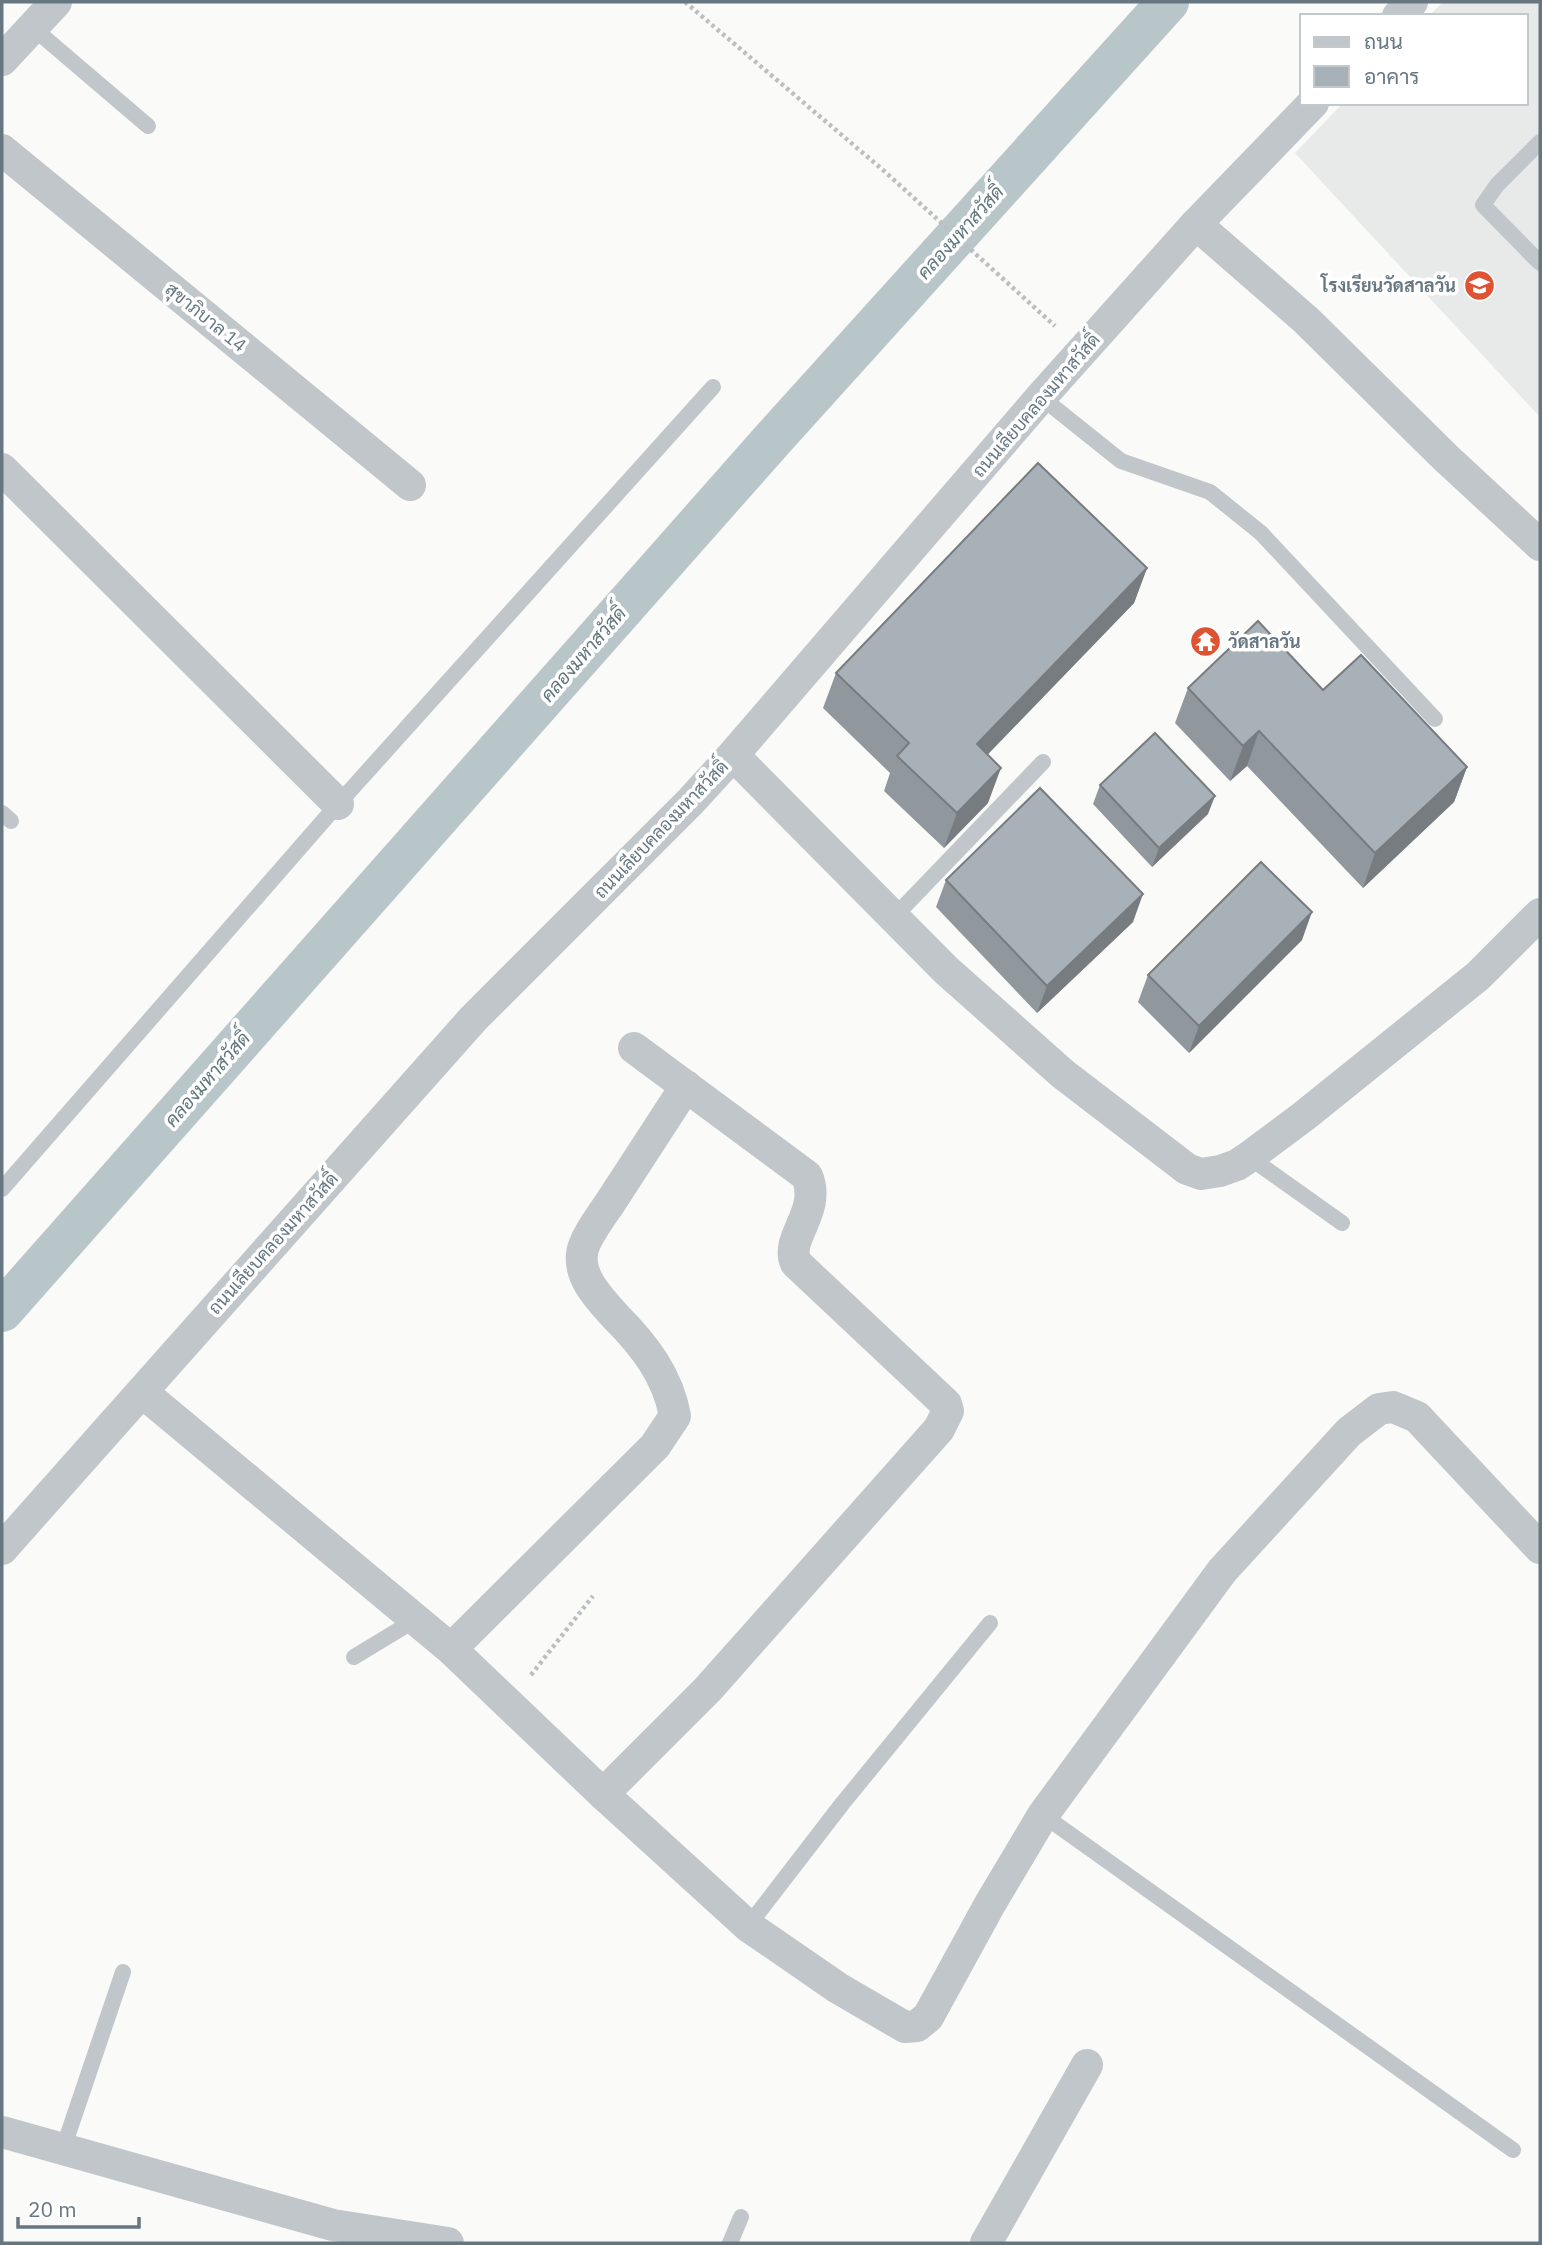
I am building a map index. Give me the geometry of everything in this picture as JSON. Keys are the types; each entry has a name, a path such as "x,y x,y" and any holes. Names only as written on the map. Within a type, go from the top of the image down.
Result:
{"street":[{"path":"2,60 56,2"},
{"name":"ถนนเลียบคลองมหาสวัสดิ์","path":"2,1549 473,1019 691,801 733,755 1041,397 1196,224 1311,105"},
{"name":"สุขาภิบาล 14","path":"2,150 410,485"},
{"path":"1196,224 1306,320 1446,458 1540,545"},
{"path":"2,470 338,804"},
{"path":"733,755 946,970 1063,1074 1186,1170 1201,1174 1237,1165 1304,1116 1478,976 1540,915"},
{"path":"603,1794 708,1689 939,1429 948,1412 946,1404 796,1263 793,1256 794,1246 811,1201 812,1189 807,1176 634,1048"},
{"path":"451,1649 655,1446 675,1416 671,1393 661,1375 636,1338 589,1284 582,1268 581,1251 686,1086"},
{"path":"142,1392 451,1649 603,1794 748,1926 838,1988 905,2027 917,2026 928,2017 1043,1815 1222,1572 1349,1432 1380,1409 1393,1407 1417,1417 1540,1548"},
{"path":"986,2243 1087,2065"},
{"path":"2,2132 333,2225 448,2243"}],"lane":[{"path":"32,27 148,126"},
{"path":"1540,142 1496,185 1483,205 1540,263"},
{"path":"2,1189 338,804 713,387"},
{"path":"1041,397 1121,461 1210,492 1261,533 1435,719"},
{"path":"894,917 1043,762"},
{"path":"1249,1157 1342,1223"},
{"path":"354,1657 415,1620"},
{"path":"748,1926 842,1804 990,1623"},
{"path":"1043,1815 1513,2150"},
{"path":"63,2150 122,1972"},
{"path":"730,2243 741,2217"}],"path":[{"path":"685,2 883,170 1037,309"},
{"path":"510,1704 593,1596"}],"shaded area":[{"name":"โรงเรียนวัดสาลวัน","path":"1443,2 1540,2 1540,417 1295,153 1341,105 1528,105 1528,14 1431,14"}],"building":[{"path":"1038,463 1147,568 977,744 1001,768 957,813 897,756 909,743 836,673"},
{"path":"1258,621 1323,690 1361,655 1467,767 1375,853 1259,731 1243,746 1188,688"},
{"path":"1155,733 1215,796 1159,848 1100,785"},
{"path":"1040,788 1143,894 1047,986 946,880"},
{"path":"1261,862 1312,912 1199,1026 1148,975"}],"waterway":[{"name":"คลองมหาสวัสดิ์","path":"2,1311 773,439 1168,2"}],"place":[{"name":"โรงเรียนวัดสาลวัน","path":"1479,285"},
{"name":"วัดสาลวัน","path":"1205,641"}]}
